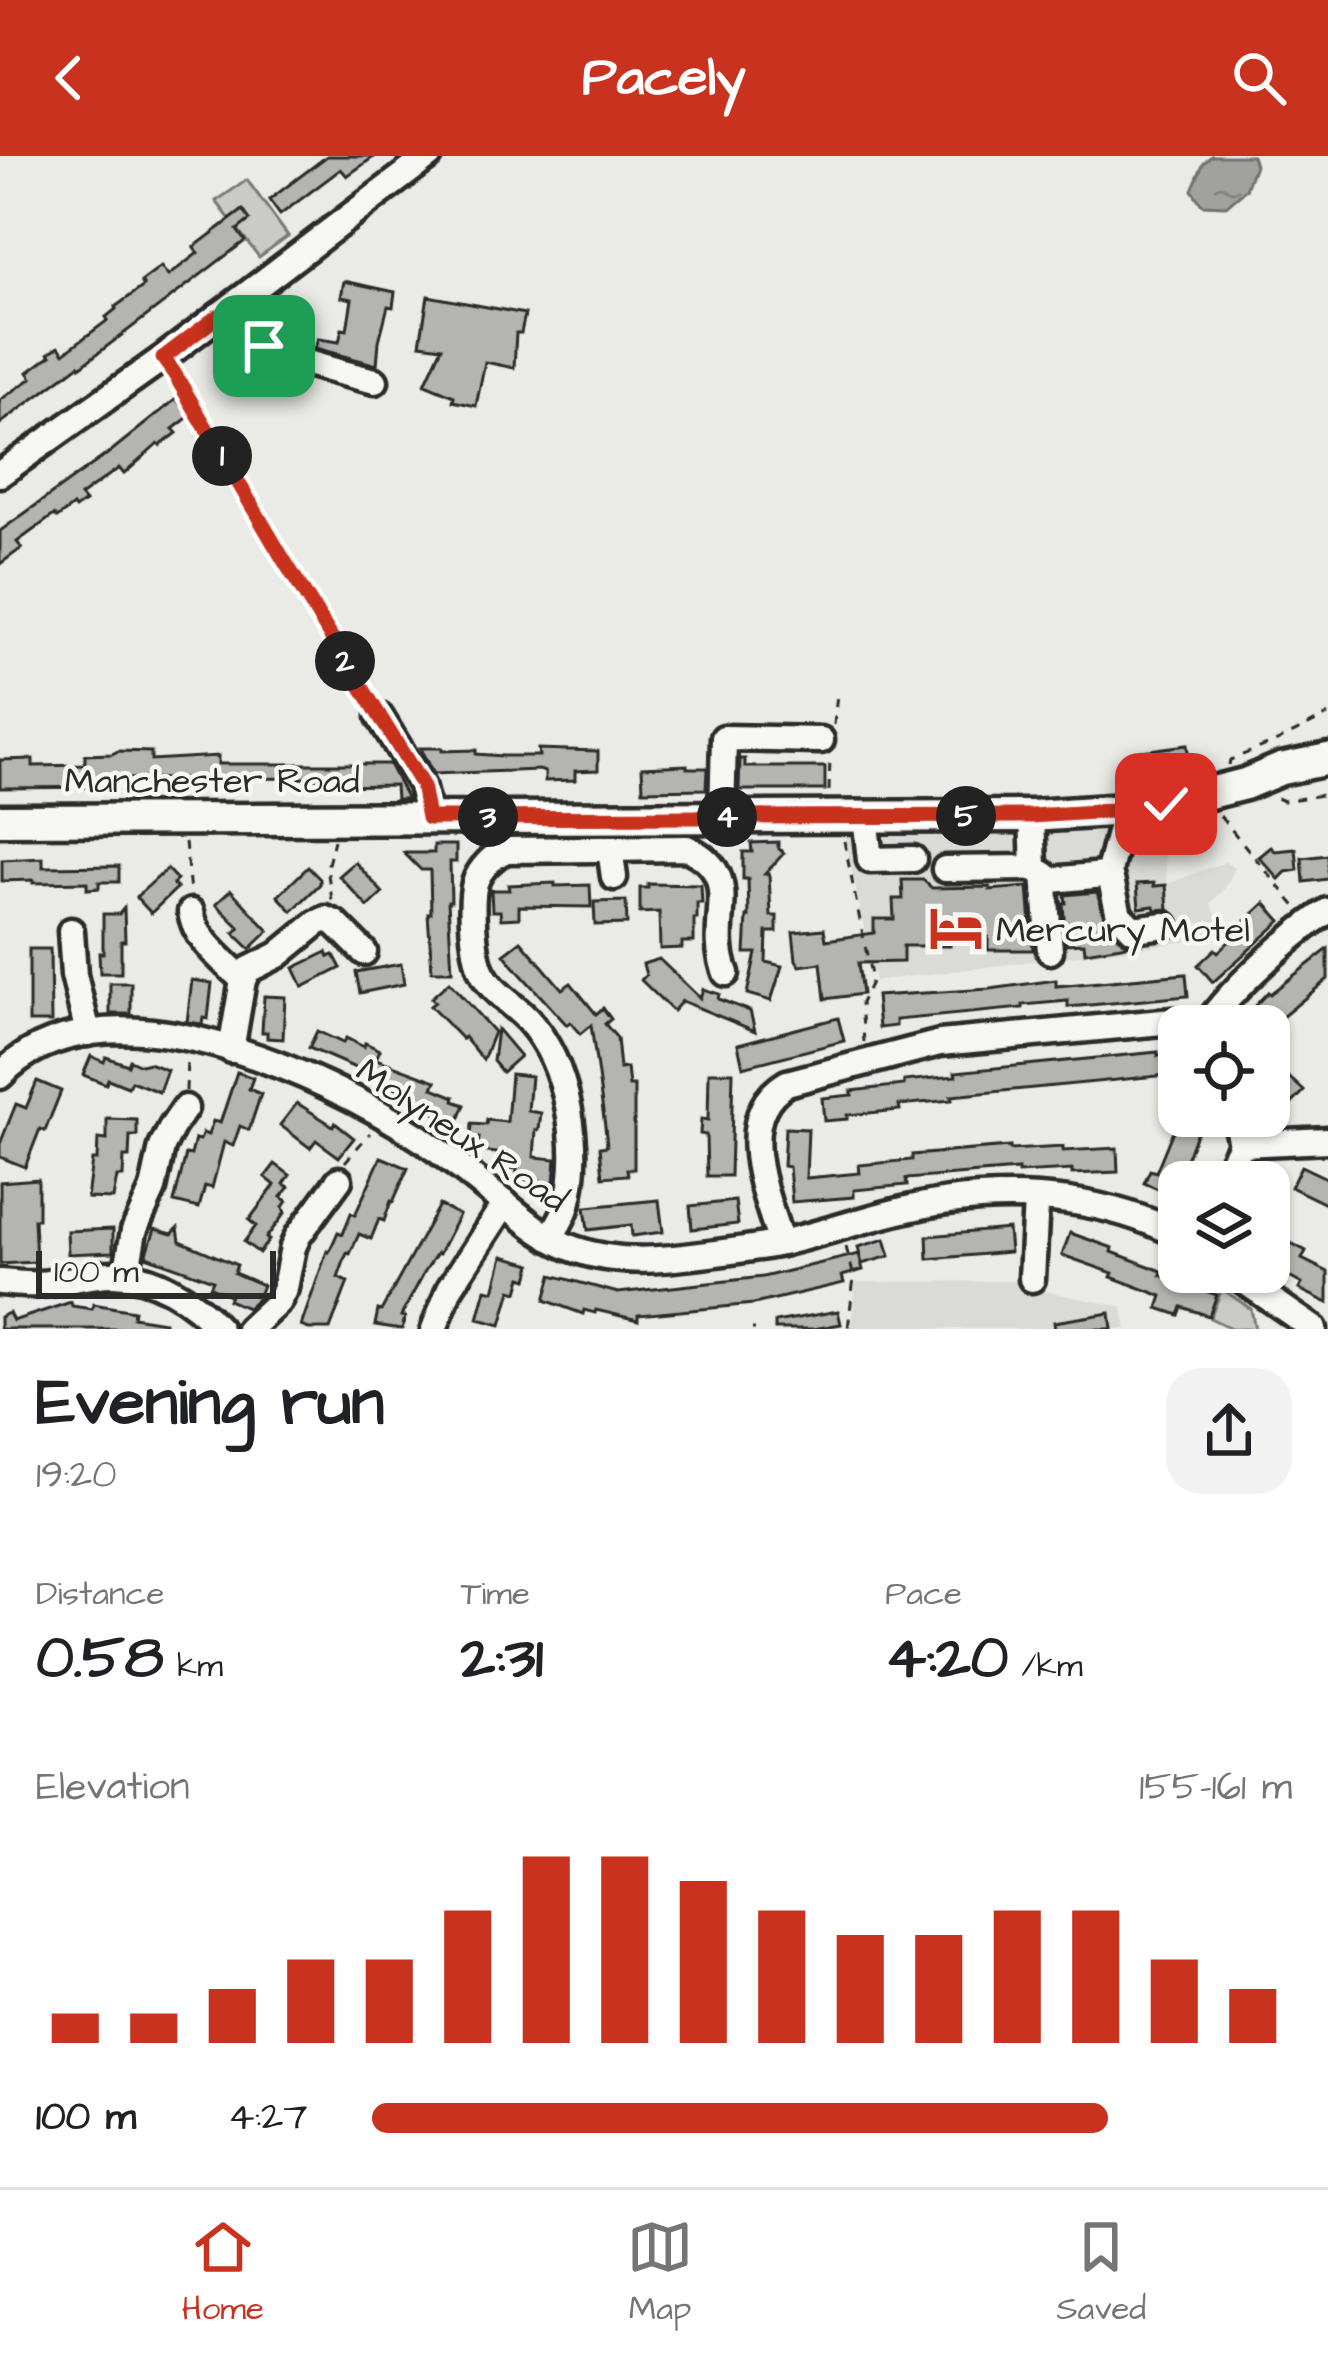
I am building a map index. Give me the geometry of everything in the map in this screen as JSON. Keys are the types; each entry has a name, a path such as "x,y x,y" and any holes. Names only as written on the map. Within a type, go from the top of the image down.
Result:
{"main road":[{"name":"Manchester Road","path":"1271,774 1328,736"},
{"name":"Manchester Road","path":"0,820 1032,816 1125,810 1213,793 1328,759"}],"street":[{"path":"0,474 163,358 429,156"},
{"path":"218,316 237,333 264,346 375,381"},
{"path":"380,716 422,785 428,818"},
{"path":"722,817 724,738 821,740"},
{"path":"1125,810 1109,871 1119,915 1133,929 1165,925"},
{"path":"852,816 870,860 913,859"},
{"path":"1032,816 1050,951"},
{"path":"550,1238 565,1212 570,1191 569,1105 537,1033 492,988 476,958 475,884 480,871 506,850 687,848 709,860 721,878 716,960"},
{"path":"610,849 614,877"},
{"path":"945,868 1039,871 1052,880 1109,871"},
{"path":"191,912 200,936 243,980"},
{"path":"1221,1005 1319,917"},
{"path":"232,1050 248,970 278,955 326,919 364,952"},
{"path":"69,927 74,976 88,1033"},
{"path":"782,1243 758,1160 758,1124 772,1091 865,1060 940,1043 1158,1022"},
{"name":"Molyneux Road","path":"0,1076 33,1050 88,1033 144,1032 264,1058 385,1116 466,1172 530,1227 575,1250 599,1256 652,1260 782,1243 949,1201 1069,1200 1158,1226"},
{"path":"126,1275 134,1231 153,1189 163,1147 185,1102"},
{"path":"1232,1161 1240,1137"},
{"path":"1241,1144 1328,1140"},
{"path":"249,1329 278,1302 293,1247 326,1187"},
{"path":"1032,1279 1036,1198"},
{"path":"434,1329 450,1288 505,1203"},
{"path":"0,1282 40,1284 126,1275 176,1292 219,1329"},
{"path":"1252,1293 1279,1319 1314,1329"}],"path":[{"path":"163,358 380,716"},
{"path":"1319,917 1213,793 1230,760 1328,715"},
{"path":"1271,774 1276,798 1284,801 1328,794"},
{"path":"852,816 872,980 861,1004 865,1060"},
{"path":"326,919 333,897 327,868 340,817"},
{"path":"183,818 191,912"},
{"path":"185,1102 188,1039"},
{"path":"326,1187 385,1116"},
{"path":"842,1226 854,1277 848,1329"}],"shaded area":[{"path":"247,180 288,236 259,257 216,201"},
{"path":"1162,818 1167,884 1225,862 1235,868 1211,903 1222,937 875,981 843,827"},
{"path":"1043,1281 1044,1291 1123,1307 1126,1329 851,1329 856,1282"},
{"path":"1220,1293 1228,1293 1251,1309 1255,1329 1233,1329 1210,1318"}],"water":[{"path":"1211,156 1252,156 1255,165 1246,189 1226,206 1202,205 1192,190"}],"building":[{"path":"327,156 375,156 347,176 341,169 280,215 269,200"},
{"path":"243,210 250,220 237,230 245,241 0,424 0,400 32,378 28,372 49,353 59,346 64,353 108,320 115,307 144,286 141,282 161,267 168,276 198,253 194,247"},
{"path":"344,281 395,292 379,341 377,365 315,348 318,339 339,342 342,329 347,330 352,299 341,297"},
{"path":"428,296 525,314 521,333 516,333 514,368 485,362 476,406 453,401 454,396 425,384 442,347 420,344"},
{"path":"176,399 190,416 173,429 177,433 124,474 119,468 80,496 85,502 75,509 57,518 54,515 17,542 22,548 0,564 0,531"},
{"path":"1187,745 1190,766 1143,772 1141,751"},
{"path":"420,748 503,756 539,756 538,749 598,751 598,770 575,771 575,780 545,781 545,772 539,770 433,774"},
{"path":"151,752 151,760 218,756 218,764 389,764 407,799 396,799 395,785 327,786 326,778 108,779 108,787 0,788 0,760 33,759 33,766 85,765 85,755"},
{"path":"740,759 745,759 745,767 825,767 825,790 739,790"},
{"path":"642,767 707,768 706,789 643,790"},
{"path":"1203,823 1204,844 1169,847 1167,826"},
{"path":"778,842 784,853 765,874 769,874 771,916 777,916 777,932 767,932 766,962 782,966 771,1001 747,994 756,953 745,953 749,917 743,852 752,852 751,843"},
{"path":"434,845 456,845 448,901 452,971 432,971 430,870 421,870 404,853 434,853"},
{"path":"1271,847 1275,851 1296,849 1298,870 1279,879 1259,857"},
{"path":"1328,855 1328,879 1304,882 1302,858"},
{"path":"43,858 43,867 119,866 119,882 99,882 99,888 87,889 87,882 2,881 2,860"},
{"path":"355,862 383,893 368,907 339,876"},
{"path":"308,867 320,884 292,911 278,896"},
{"path":"167,869 177,880 173,884 177,888 151,913 136,897"},
{"name":"Mercury Motel","path":"902,880 923,880 932,888 1028,887 1033,950 988,950 988,937 950,937 950,946 903,946 903,962 858,963 862,994 825,999 821,963 800,966 793,932 824,929 826,940 874,933 874,919 894,919 893,899 903,899"},
{"path":"555,883 590,885 591,907 519,906 519,918 501,919 500,911 492,911 491,890"},
{"path":"648,884 701,885 694,942 660,949 659,912 640,913 640,888"},
{"path":"1137,884 1166,885 1168,909 1139,908"},
{"path":"231,890 269,931 250,949 234,933 240,928 216,904"},
{"path":"1097,892 1107,926 1127,945 1085,952 1084,943 1066,944 1063,903 1065,895"},
{"path":"626,901 627,924 595,925 594,902"},
{"path":"1265,903 1281,921 1213,982 1198,965 1244,928 1241,925"},
{"path":"124,908 121,973 100,973 103,914 119,914"},
{"path":"521,941 562,989 571,983 596,1014 603,1008 611,1019 605,1024 617,1038 620,1069 627,1068 629,1086 634,1086 634,1169 627,1169 628,1175 603,1177 600,1147 607,1146 591,1025 580,1034 570,1022 567,1025 517,970 504,954"},
{"path":"29,949 50,949 51,1022 29,1022"},
{"path":"1328,949 1328,979 1290,1010 1290,1005 1256,1005"},
{"path":"327,952 341,968 303,987 294,968"},
{"path":"659,959 700,998 703,989 750,1011 755,1031 682,1001 673,1011 641,980 646,975 643,964"},
{"path":"401,964 404,984 360,993 356,972"},
{"path":"1186,974 1188,996 1068,1007 1068,1001 1023,1005 896,1020 896,1026 879,1028 876,996"},
{"path":"192,980 212,983 208,1019 203,1018 202,1024 187,1022"},
{"path":"449,982 494,1032 483,1060 430,1006 435,1002 431,998"},
{"path":"110,983 131,983 131,1014 110,1014"},
{"path":"264,996 285,997 283,1039 267,1038 267,1032 262,1032"},
{"path":"838,1018 844,1041 743,1067 738,1044"},
{"path":"497,1029 520,1056 502,1072 493,1061"},
{"path":"317,1031 343,1043 346,1038 364,1047 365,1043 380,1050 376,1059 436,1081 433,1088 465,1105 458,1122 429,1111 432,1105 372,1079 374,1076 309,1048"},
{"path":"1158,1052 1158,1076 951,1096 952,1100 899,1105 900,1110 824,1121 822,1098 956,1076 955,1072"},
{"path":"91,1056 128,1065 130,1060 149,1063 167,1070 159,1092 131,1081 128,1087 108,1079 106,1084 83,1075"},
{"path":"237,1072 253,1078 249,1089 261,1094 249,1130 240,1126 233,1146 224,1142 212,1188 205,1186 199,1208 174,1202 186,1154 191,1155 195,1139 208,1135 213,1121 220,1123"},
{"path":"709,1072 733,1072 730,1176 707,1176 706,1135 700,1134 701,1119 708,1120"},
{"path":"511,1074 531,1076 528,1111 541,1113 534,1157 556,1159 554,1182 516,1179 517,1169 497,1167 498,1153 477,1151 479,1138 471,1137 472,1124 507,1122"},
{"path":"1290,1078 1304,1091 1290,1106"},
{"path":"37,1081 61,1091 25,1167 0,1157 0,1144 16,1104 26,1108"},
{"path":"297,1103 354,1138 339,1157 316,1140 310,1148 280,1125"},
{"path":"107,1119 137,1120 137,1136 130,1136 129,1157 124,1157 123,1177 117,1177 113,1199 87,1198 98,1139 107,1140"},
{"path":"785,1128 808,1129 806,1178 860,1173 859,1165 912,1160 912,1155 1010,1147 1117,1148 1118,1172 1018,1170 906,1179 907,1185 854,1190 854,1197 792,1202 789,1167 783,1166"},
{"path":"1170,1137 1195,1137 1185,1161 1161,1161"},
{"path":"381,1157 408,1168 393,1202 371,1239 359,1234 347,1253 338,1278 348,1282 330,1329 301,1326 327,1251 338,1232 343,1234 351,1213 355,1215"},
{"path":"275,1164 290,1175 284,1184 289,1187 281,1197 287,1201 285,1213 259,1253 244,1242 256,1226 249,1220 275,1185 265,1177"},
{"path":"1301,1166 1328,1179 1328,1205 1291,1187"},
{"path":"1158,1167 1158,1189 1144,1183 1150,1170 1156,1172"},
{"path":"38,1179 36,1262 0,1264 0,1182"},
{"path":"659,1200 663,1232 632,1236 631,1225 588,1230 585,1207"},
{"path":"735,1201 738,1224 692,1229 690,1206"},
{"path":"439,1205 459,1215 401,1316 405,1317 402,1329 375,1325 378,1310"},
{"path":"178,1228 180,1241 237,1265 234,1273 263,1285 258,1298 247,1308 210,1287 213,1280 146,1256 155,1229 172,1234"},
{"path":"113,1229 113,1252 68,1254 67,1231"},
{"path":"1008,1229 1010,1252 928,1259 927,1236"},
{"path":"1070,1233 1158,1269 1158,1293 1217,1295 1209,1316 1182,1307 1179,1315 1158,1308 1162,1296 1062,1255"},
{"path":"885,1239 890,1256 862,1264 858,1247"},
{"path":"1291,1243 1306,1251 1302,1259 1328,1272 1328,1303 1299,1289 1302,1284 1290,1277"},
{"path":"859,1254 863,1270 842,1276 844,1283 754,1304 638,1315 638,1320 596,1310 583,1314 545,1300 552,1275 618,1293 763,1277"},
{"path":"503,1256 532,1264 518,1292 511,1290 501,1325 478,1319 486,1289 494,1291"},
{"path":"71,1302 92,1309 93,1304 134,1311 133,1317 164,1322 163,1329 0,1329 0,1317 9,1313 13,1321"},
{"path":"838,1311 841,1324 775,1329 775,1322"},
{"path":"1110,1313 1112,1329 1055,1329 1054,1322"}],"place":[{"name":"Mercury Motel","path":"956,928"}],"route":[{"path":"264,346 237,333 218,316 163,358 422,785 428,818 1032,816 1166,804"}]}
